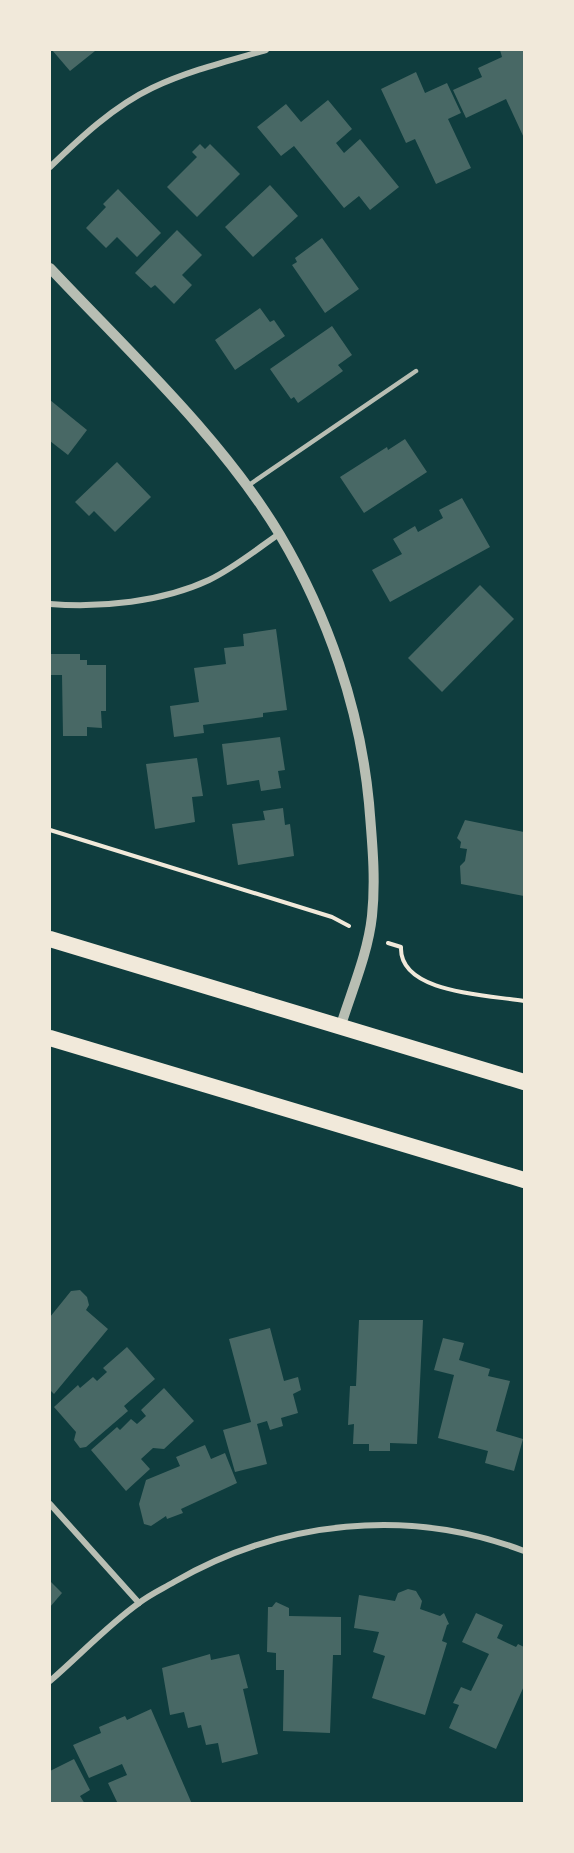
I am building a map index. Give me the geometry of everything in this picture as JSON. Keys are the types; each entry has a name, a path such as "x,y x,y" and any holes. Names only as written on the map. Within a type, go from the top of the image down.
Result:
{"highway":[{"path":"50,939 525,1082"},
{"path":"50,1038 525,1180"}],"street":[{"path":"50,167 83,135 150,89 188,74 266,50"},
{"path":"50,268 206,435 246,487 279,534 331,638 362,747 374,860 372,916 341,1025"},
{"path":"50,604 111,604 164,595 210,580 279,534"},
{"path":"50,1504 139,1603"},
{"path":"50,1681 139,1603 196,1569 236,1551 320,1528 381,1524 444,1529 490,1539 525,1551"}],"lane":[{"path":"246,487 416,371"}],"path":[{"path":"50,830 332,916 368,936 401,947 400,959 407,971 436,987 525,1001"}],"building":[{"path":"52,50 93,50 95,51 70,71"},
{"path":"500,50 524,50 524,138 506,99 466,118 453,90 482,77 478,68 502,57"},
{"path":"416,72 425,93 447,83 461,113 448,119 471,168 436,184 415,139 406,143 381,89"},
{"path":"328,100 352,129 336,143 344,153 360,139 399,187 370,210 359,196 344,208 294,146 281,156 257,127 286,104 301,122"},
{"path":"200,144 205,149 210,144 240,174 197,217 167,187 197,157 192,152"},
{"path":"270,185 298,216 253,257 225,227"},
{"path":"118,189 161,233 137,257 117,237 106,248 86,228 106,207 103,204"},
{"path":"177,230 202,255 182,275 192,285 174,304 155,285 151,288 135,273"},
{"path":"322,238 359,289 325,313 292,265 297,262 295,258"},
{"path":"260,308 270,322 274,320 285,336 235,370 215,340"},
{"path":"332,326 352,355 338,365 343,371 298,403 294,397 291,399 270,369"},
{"path":"50,400 87,430 68,455 50,441"},
{"path":"405,439 427,472 364,513 340,477 387,447 388,450"},
{"path":"117,462 151,497 115,532 94,511 89,516 75,502"},
{"path":"462,498 490,547 390,602 372,570 402,554 393,539 415,526 418,532 443,518 439,510"},
{"path":"480,585 514,619 442,692 408,658"},
{"path":"276,629 287,710 263,713 263,717 203,725 204,733 174,737 170,706 199,702 194,668 226,664 224,648 244,646 243,634"},
{"path":"50,654 80,654 80,660 87,660 87,665 106,665 106,711 101,711 102,728 87,727 87,736 63,736 62,675 50,675"},
{"path":"280,737 285,770 278,771 281,788 261,791 259,780 227,785 222,744"},
{"path":"197,758 203,796 192,797 195,822 155,829 146,764"},
{"path":"283,808 285,825 290,824 294,856 238,865 232,824 265,820 263,811"},
{"path":"465,820 524,832 524,896 461,884 460,866 465,861 467,849 460,848 461,842 457,838"},
{"path":"80,1290 87,1297 89,1305 86,1310 108,1329 54,1394 50,1390 50,1317 71,1291"},
{"path":"359,1320 423,1320 417,1444 390,1443 390,1451 369,1451 369,1444 353,1444 354,1424 348,1425 350,1386 356,1386"},
{"path":"270,1328 284,1381 298,1377 301,1390 293,1394 298,1413 281,1418 283,1426 270,1430 267,1421 257,1424 267,1464 235,1472 223,1430 251,1422 229,1339"},
{"path":"443,1338 464,1343 459,1360 490,1369 488,1376 510,1381 496,1431 523,1439 514,1471 485,1463 488,1451 438,1438 454,1375 434,1370"},
{"path":"127,1347 155,1379 124,1406 128,1411 86,1447 80,1448 74,1440 76,1432 54,1407 78,1385 80,1388 93,1377 97,1381 107,1372 103,1368"},
{"path":"164,1388 194,1421 164,1449 153,1448 141,1459 150,1469 126,1491 91,1450 117,1427 120,1430 131,1419 137,1424 146,1416 141,1410"},
{"path":"205,1445 211,1459 225,1453 237,1483 181,1509 183,1513 167,1519 166,1516 151,1526 144,1524 139,1504 146,1480 180,1466 176,1457"},
{"path":"50,1581 62,1593 50,1607"},
{"path":"408,1589 416,1591 422,1601 420,1609 440,1616 444,1613 449,1624 442,1641 447,1643 425,1715 372,1698 385,1656 373,1652 379,1632 354,1628 359,1595 395,1601 398,1593"},
{"path":"276,1602 289,1608 289,1616 341,1617 341,1655 333,1655 330,1733 283,1731 284,1670 276,1670 276,1653 267,1652 268,1607 272,1607"},
{"path":"476,1613 503,1625 497,1638 516,1647 518,1644 524,1647 524,1686 496,1749 449,1728 459,1705 453,1703 461,1687 471,1691 489,1654 462,1642"},
{"path":"210,1654 211,1660 239,1654 248,1688 243,1689 258,1754 222,1763 218,1743 206,1745 201,1725 188,1728 184,1712 170,1715 162,1668"},
{"path":"151,1709 192,1804 118,1804 108,1783 127,1775 122,1764 89,1778 73,1745 101,1733 99,1727 125,1716 127,1720"},
{"path":"74,1759 90,1790 80,1796 85,1804 50,1804 50,1771"}]}
